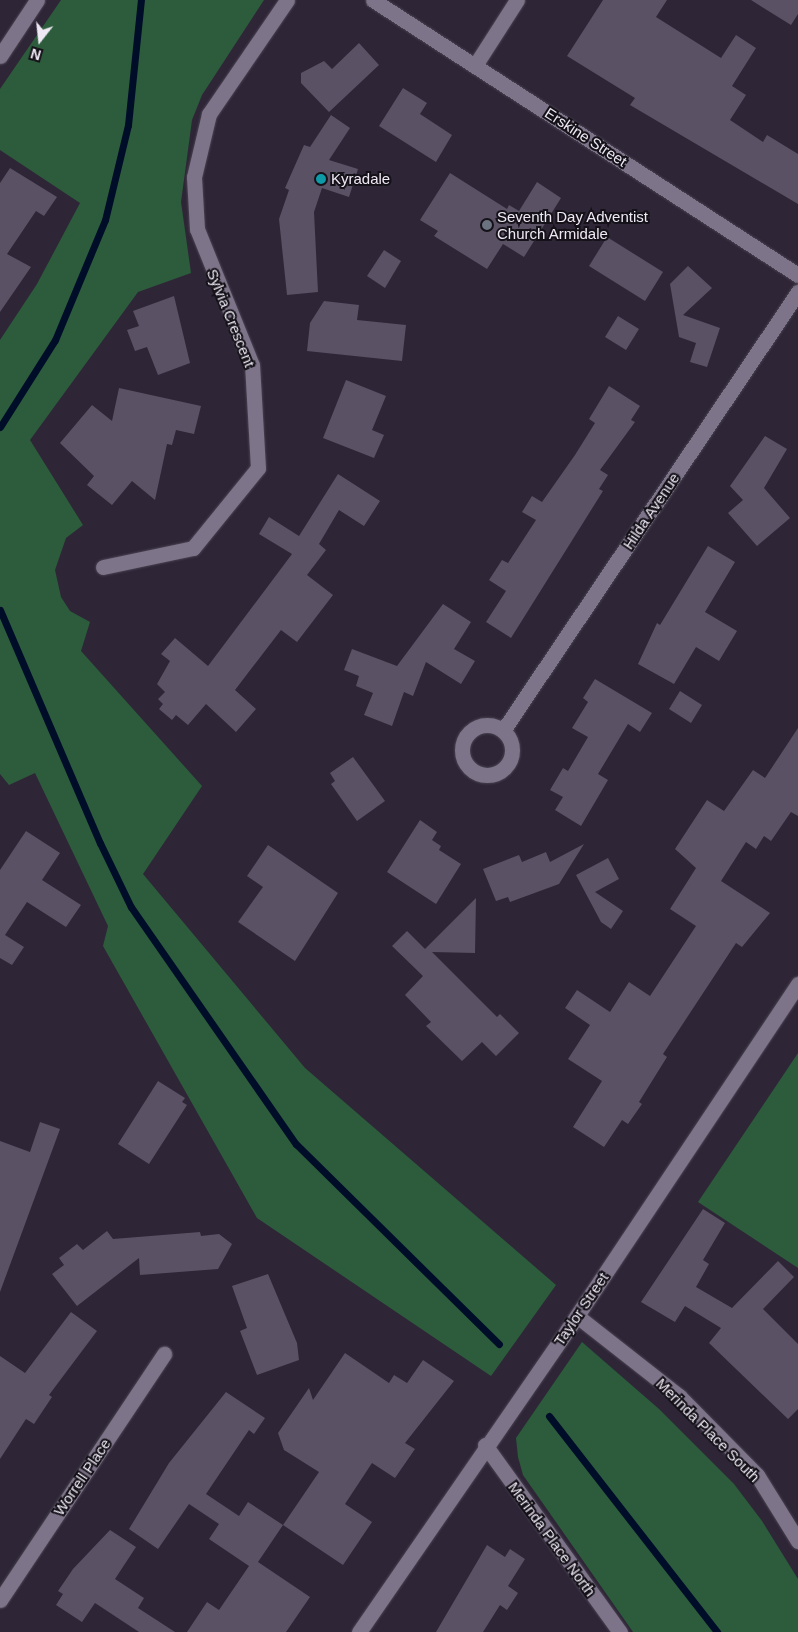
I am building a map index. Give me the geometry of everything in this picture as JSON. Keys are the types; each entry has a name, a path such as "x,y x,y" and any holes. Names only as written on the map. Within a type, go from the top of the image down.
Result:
{"street":[{"path":"0,56 37,0"},
{"name":"Sylvia Crescent","path":"103,567 193,548 258,468 252,365 197,229 194,177 209,114 287,0"},
{"name":"Erskine Street","path":"373,0 476,64 798,275"},
{"path":"476,64 517,0"},
{"name":"Hilda Avenue","path":"504,729 798,292"},
{"name":"Taylor Street","path":"359,1632 485,1445 577,1316 798,984"},
{"name":"Merinda Place South","path":"577,1316 679,1396 756,1475 798,1541"},
{"name":"Worrell Place","path":"0,1600 164,1354"},
{"name":"Merinda Place North","path":"485,1445 620,1632"}],"green space":[{"path":"61,0 264,0 202,95 192,120 181,202 191,273 138,292 30,440 83,525 66,538 55,570 61,597 70,611 90,622 81,651 202,786 143,874 305,1068 556,1285 491,1376 257,1218 103,946 108,926 35,773 9,785 0,774 0,340 37,284 80,203 0,150 0,89"},
{"path":"798,1053 798,1268 698,1202"},
{"path":"582,1342 659,1409 734,1484 762,1521 798,1579 798,1632 633,1632 523,1475 518,1457 516,1438"}],"building":[{"path":"603,0 667,0 656,17 721,58 736,35 756,48 732,86 746,95 730,120 763,142 767,135 798,154 798,204 630,105 635,98 567,56"},
{"path":"751,0 798,0 798,14 791,25"},
{"path":"359,43 379,65 329,112 301,83 301,73 324,61 332,69"},
{"path":"403,88 427,103 420,114 452,135 436,162 379,126"},
{"path":"331,115 350,128 329,160 358,169 349,197 322,188 314,212 318,292 287,295 279,219 289,190 285,188 304,145 310,147"},
{"path":"10,168 57,197 44,216 36,211 7,254 31,267 0,312 0,183"},
{"name":"Seventh Day Adventist Church Armidale","path":"450,173 507,209 509,205 519,211 537,182 561,198 524,257 503,244 487,269 434,236 438,231 420,220"},
{"path":"607,237 663,272 645,301 589,266"},
{"path":"384,250 401,261 385,288 367,276"},
{"path":"688,266 712,288 683,315 720,328 707,367 690,362 696,343 679,337 670,284"},
{"path":"174,296 190,363 158,375 147,347 135,351 127,330 139,326 133,311"},
{"path":"324,301 359,305 357,320 406,325 402,361 307,351 310,323"},
{"path":"618,316 639,329 626,350 605,337"},
{"path":"346,380 386,396 372,430 384,435 374,458 323,438"},
{"path":"609,386 640,406 631,420 635,422 600,470 608,475 599,489 603,491 511,638 486,622 506,591 489,580 502,560 508,563 536,520 522,512 532,496 542,502 575,455 595,423 589,419"},
{"path":"119,388 201,406 194,434 176,430 172,445 167,444 155,500 132,481 112,505 87,485 94,476 60,443 92,405 112,421"},
{"path":"765,436 787,449 764,488 790,518 757,546 728,513 743,500 730,486"},
{"path":"338,474 380,501 364,526 339,510 319,544 326,550 307,575 333,595 297,642 281,630 235,690 256,709 236,732 206,704 188,725 176,715 172,720 159,709 163,704 158,699 165,692 157,684 170,661 161,654 175,638 208,666 292,554 259,534 269,517 299,536"},
{"path":"708,546 735,562 705,612 737,631 719,661 696,647 674,684 638,664 657,623 660,625"},
{"path":"443,604 471,622 454,649 475,661 461,684 426,662 413,696 404,692 392,726 364,715 373,693 356,686 359,676 344,670 352,649 397,666"},
{"path":"595,679 652,713 640,732 628,724 598,774 608,780 581,826 555,810 563,797 550,790 563,768 568,771 588,737 572,728 588,702 583,698"},
{"path":"680,691 702,705 691,723 669,709"},
{"path":"798,728 798,816 791,812 771,841 764,836 756,849 746,842 721,881 770,913 742,947 736,943 663,1054 667,1057 639,1102 642,1104 628,1124 622,1120 604,1147 573,1127 602,1081 568,1059 590,1025 565,1008 577,990 610,1012 629,982 650,996 696,926 670,909 696,868 675,849 707,800 724,811 753,770 765,778"},
{"path":"353,757 385,801 357,821 331,784 335,781 330,773"},
{"path":"420,820 437,832 432,840 441,846 439,850 461,864 436,904 387,872"},
{"path":"26,831 60,853 42,880 81,905 66,927 27,902 5,935 24,947 12,965 0,958 0,870"},
{"path":"584,844 559,884 510,902 508,897 496,901 483,869 519,855 522,862 546,852 550,862"},
{"path":"268,845 338,893 295,961 238,922 263,887 247,876"},
{"path":"608,858 619,879 595,892 623,911 611,929 601,922 576,875"},
{"path":"476,898 475,953 432,952 497,1017 500,1014 519,1033 496,1056 482,1042 462,1061 426,1026 431,1022 405,995 423,976 392,946 407,931 425,949"},
{"path":"158,1081 185,1098 182,1102 187,1105 149,1164 118,1144"},
{"path":"40,1122 60,1129 0,1292 0,1141 30,1152"},
{"path":"703,1209 725,1223 703,1260 709,1264 696,1287 732,1308 778,1261 794,1277 763,1309 798,1344 798,1409 788,1419 709,1343 721,1328 685,1306 675,1322 641,1302"},
{"path":"107,1231 113,1239 200,1232 201,1236 219,1234 232,1244 218,1269 140,1275 139,1258 77,1306 52,1274 64,1265 59,1258 77,1244 83,1250"},
{"path":"268,1274 297,1343 299,1360 257,1375 240,1331 247,1328 232,1286"},
{"path":"71,1312 97,1331 49,1395 52,1397 34,1424 26,1419 0,1459 0,1356 25,1373"},
{"path":"345,1353 389,1383 394,1375 407,1383 423,1360 454,1381 405,1443 415,1449 395,1478 372,1463 345,1504 372,1522 343,1565 283,1525 319,1472 284,1450 278,1433 309,1388 313,1400"},
{"path":"226,1392 265,1418 254,1434 249,1430 206,1494 239,1516 248,1502 283,1525 258,1562 310,1597 286,1632 187,1632 207,1602 219,1610 249,1566 209,1539 219,1524 189,1504 158,1549 129,1529 169,1463"},
{"path":"110,1530 136,1547 115,1579 144,1598 138,1608 175,1632 139,1632 95,1603 82,1622 56,1605 63,1594 58,1591 73,1569"},
{"path":"487,1545 505,1557 510,1549 525,1559 508,1586 518,1593 507,1610 500,1605 483,1632 436,1632"}],"waterway":[{"path":"0,427 55,340 105,220 128,125 141,0"},
{"path":"0,610 100,843 131,907 296,1144 499,1344"},
{"path":"549,1416 717,1632"}],"place":[{"name":"Kyradale","path":"321,179"},
{"name":"Seventh Day Adventist Church Armidale","path":"487,225"}]}
